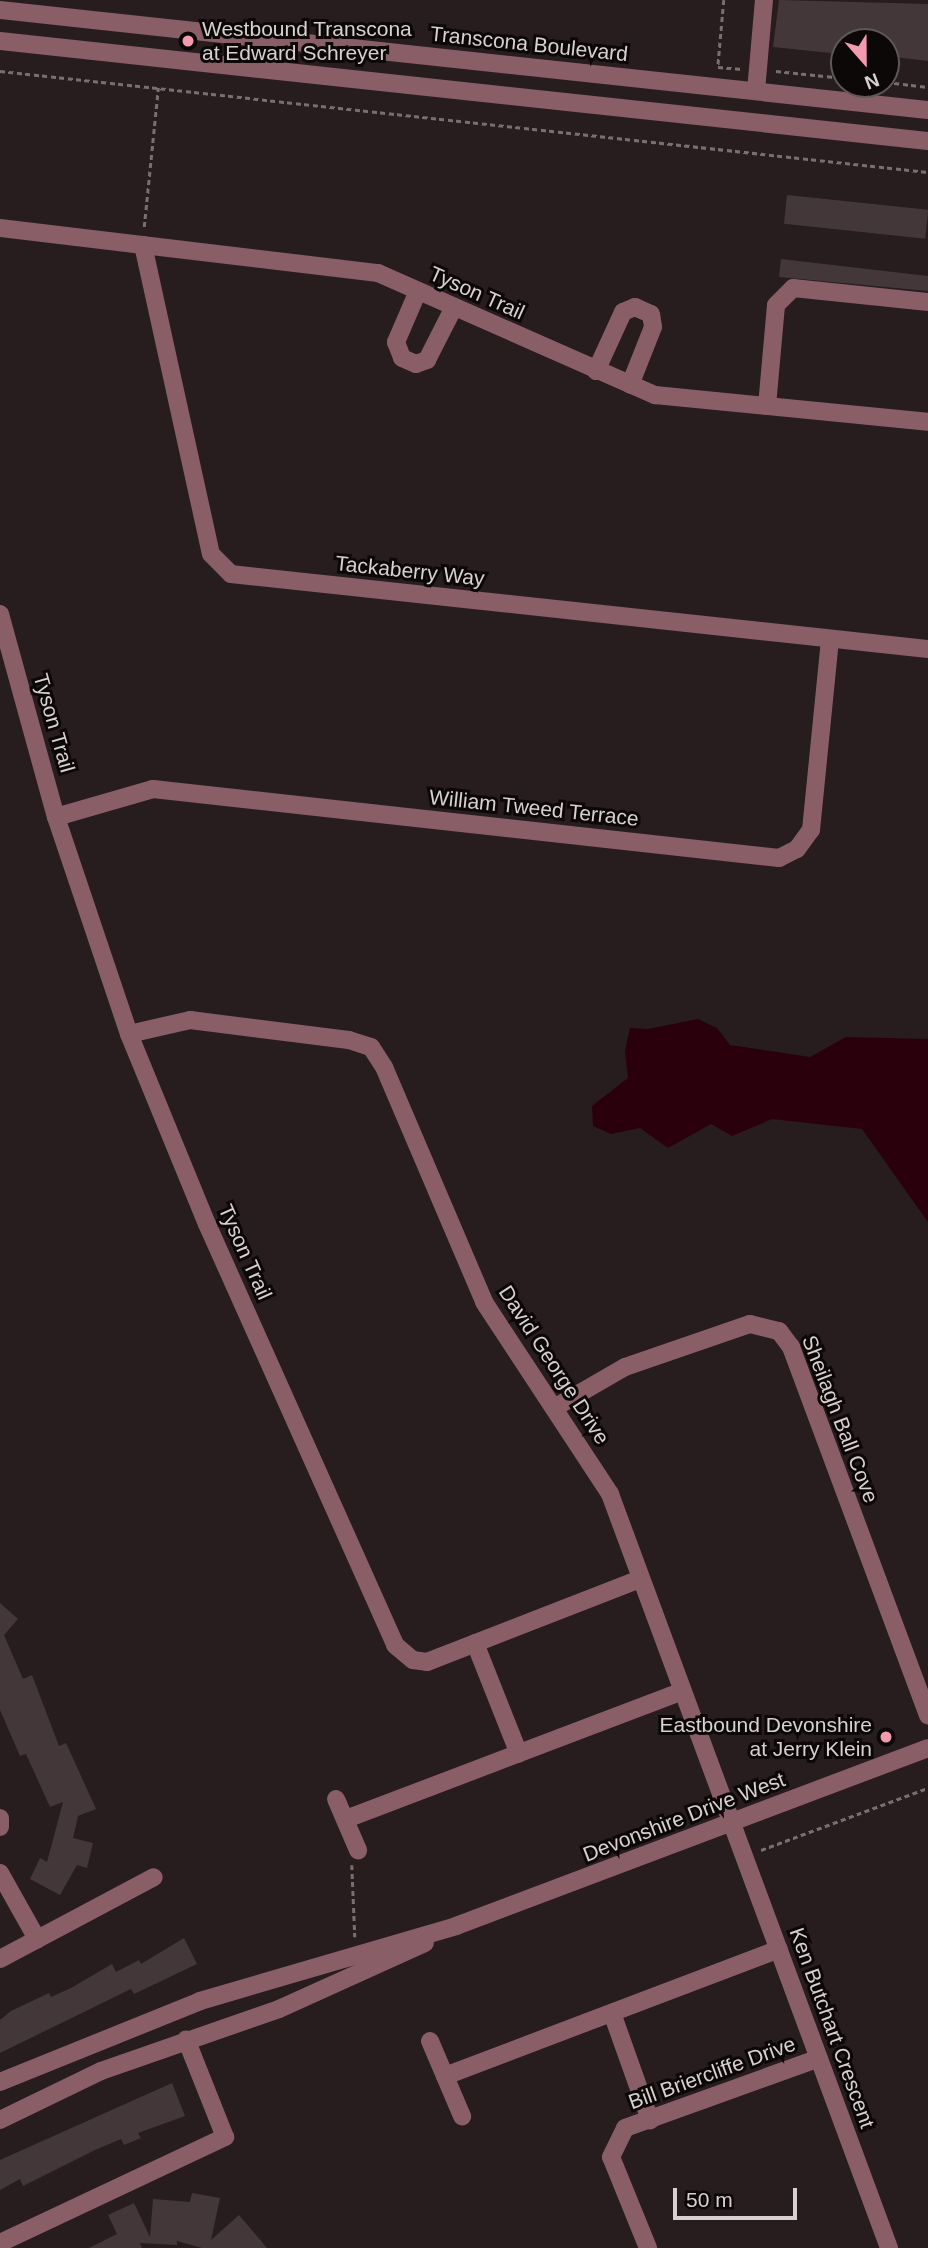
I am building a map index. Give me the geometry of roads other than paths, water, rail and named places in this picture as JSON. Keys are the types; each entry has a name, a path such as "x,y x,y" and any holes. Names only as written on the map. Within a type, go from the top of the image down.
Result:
{"street":[{"path":"756,91 764,0"},
{"name":"Transcona Boulevard","path":"0,10 928,110"},
{"path":"0,41 928,141"},
{"name":"Tyson Trail","path":"0,228 379,273 655,395 928,422"},
{"name":"Tackaberry Way","path":"143,245 211,554 231,574 830,641 928,649"},
{"path":"767,406 776,305 793,288 928,302"},
{"path":"418,291 396,342 402,358 416,364 427,360 454,307"},
{"path":"596,371 623,312 635,307 651,314 653,327 631,385"},
{"name":"Tyson Trail","path":"0,614 56,817 129,1034 207,1224 396,1645 413,1660 427,1662 640,1579"},
{"name":"William Tweed Terrace","path":"56,817 153,789 779,858 797,849 811,830 830,641"},
{"name":"David George Drive","path":"129,1034 190,1020 349,1040 371,1047 384,1067 484,1302 610,1494 732,1823"},
{"name":"Sheilagh Ball Cove","path":"554,1408 625,1367 650,1358 750,1324 779,1331 791,1347 928,1715"},
{"path":"475,1643 519,1754"},
{"path":"346,1819 683,1691"},
{"name":"Devonshire Drive West","path":"0,2082 200,2001 456,1927 928,1748"},
{"path":"336,1799 358,1850"},
{"path":"0,1818 0,1827"},
{"name":"Ken Butchart Crescent","path":"732,1823 889,2248"},
{"path":"0,1873 37,1939"},
{"path":"0,1959 154,1877"},
{"name":"Devonshire Drive West","path":"0,2120 101,2071 291,2004 386,1963 456,1927"},
{"path":"445,2076 779,1949"},
{"path":"612,2012 650,2120"},
{"path":"0,2243 225,2137 186,2039"},
{"path":"430,2041 462,2116"},
{"name":"Bill Briercliffe Drive","path":"648,2248 611,2157 625,2128 819,2059"}],"place":[{"name":"Westbound Transcona at Edward Schreyer","path":"188,41"},
{"name":"Eastbound Devonshire at Jerry Klein","path":"886,1737"}]}
